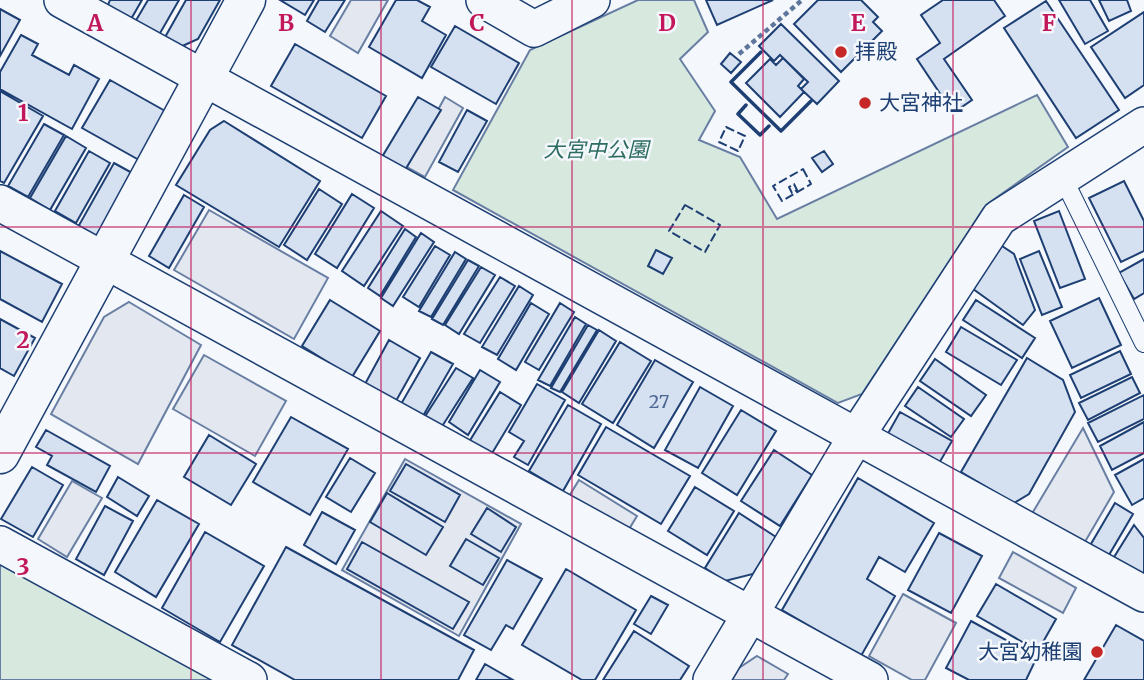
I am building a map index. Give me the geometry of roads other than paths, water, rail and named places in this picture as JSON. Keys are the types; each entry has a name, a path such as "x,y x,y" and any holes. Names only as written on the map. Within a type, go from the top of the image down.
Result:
{"street":[{"path":"62,0 1144,594"},
{"path":"0,454 246,0"},
{"path":"484,0 534,29 592,0"},
{"path":"712,680 857,435 999,218 1144,125"},
{"path":"0,203 870,680"},
{"path":"0,544 248,680"}],"lane":[{"path":"1063,178 1144,343"}],"place":[{"name":"拝殿","path":"841,52"},
{"name":"大宮神社","path":"865,103"},
{"name":"大宮幼稚園","path":"1097,652"}],"park label":[{"name":"大宮中公園","path":"596,150"}]}
